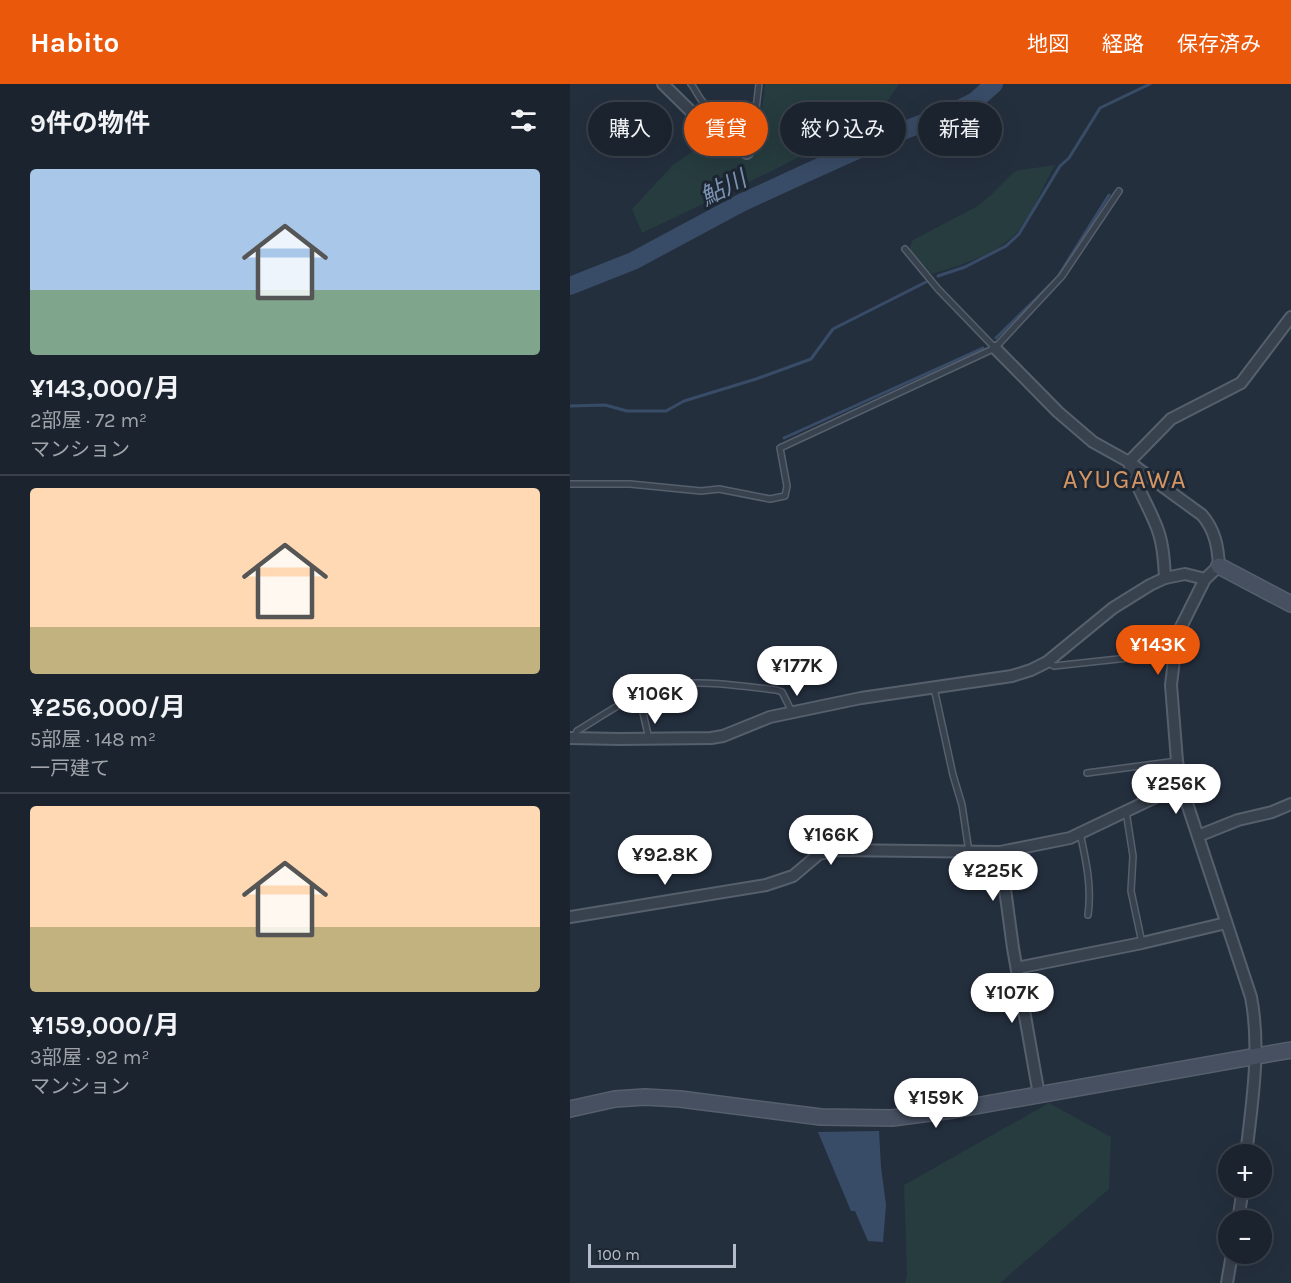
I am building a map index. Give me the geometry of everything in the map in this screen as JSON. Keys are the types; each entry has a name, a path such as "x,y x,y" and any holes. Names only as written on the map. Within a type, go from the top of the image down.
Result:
{"street":[{"path":"663,84 684,105"},
{"path":"1129,462 1171,420 1241,382 1291,317"},
{"path":"995,348 1058,412 1093,442 1129,462 1202,515 1209,524 1218,545 1220,566"},
{"path":"1129,462 1131,472 1156,525 1162,546 1166,578"},
{"path":"1220,566 1205,579 1177,634 1172,686 1177,761 1181,785 1251,997 1254,1015 1255,1057 1247,1144"},
{"path":"1220,566 1291,604"},
{"path":"572,738 711,738 723,736 770,717 861,698 1012,676 1047,662 1113,608 1166,578 1185,574 1205,579"},
{"path":"570,917 766,885 793,876 819,854 837,850 1000,852 1070,838 1181,785"},
{"path":"1198,836 1238,820 1272,812 1291,804"},
{"path":"1000,852 1039,1095"},
{"path":"1017,968 1142,943 1226,923"},
{"path":"570,1109 615,1099 645,1097 680,1099 821,1117 867,1119 917,1116 1291,1050"},
{"path":"1227,1283 1230,1264"}],"lane":[{"path":"692,84 708,107 747,120 755,117 759,84"},
{"path":"570,484 638,485 700,491 719,489 770,499 785,496 787,486 780,448 995,348 1062,276 1119,191"},
{"path":"906,249 938,289 995,348"},
{"path":"1047,662 1054,666 1174,652"},
{"path":"572,738 577,731 655,688 721,684 782,692 792,713"},
{"path":"934,687 964,816 969,852"},
{"path":"639,695 649,739"},
{"path":"1087,773 1177,761"},
{"path":"1126,811 1133,856 1131,891 1142,943"},
{"path":"1080,833 1087,867 1090,901 1088,915"}],"green space":[{"path":"765,84 899,84 887,102 780,102 780,156 801,156 642,233 632,209 674,164 686,156 768,156 768,102 763,102"},
{"path":"1055,165 1034,207 1019,230 991,252 932,274 911,251 910,246 913,240 976,207 1015,171"},
{"path":"1049,1103 1111,1137 1109,1189 1000,1283 905,1283 907,1274 904,1185"}],"water":[{"path":"879,1131 886,1205 883,1242 868,1241 855,1211 851,1211 818,1132"}],"waterway":[{"name":"鮎川","path":"570,286 633,261 741,203 804,174 884,138 955,111 975,101 994,84"},
{"path":"938,276 965,267 1006,246 1019,234 1060,166 1069,158 1100,108 1150,84"},
{"path":"996,338 1057,278 1109,195"},
{"path":"570,406 605,405 627,411 666,411 684,401 811,359 833,329 926,282"},
{"path":"784,438 983,348"}],"district":[{"name":"AYUGAWA","path":"1125,479"}]}
